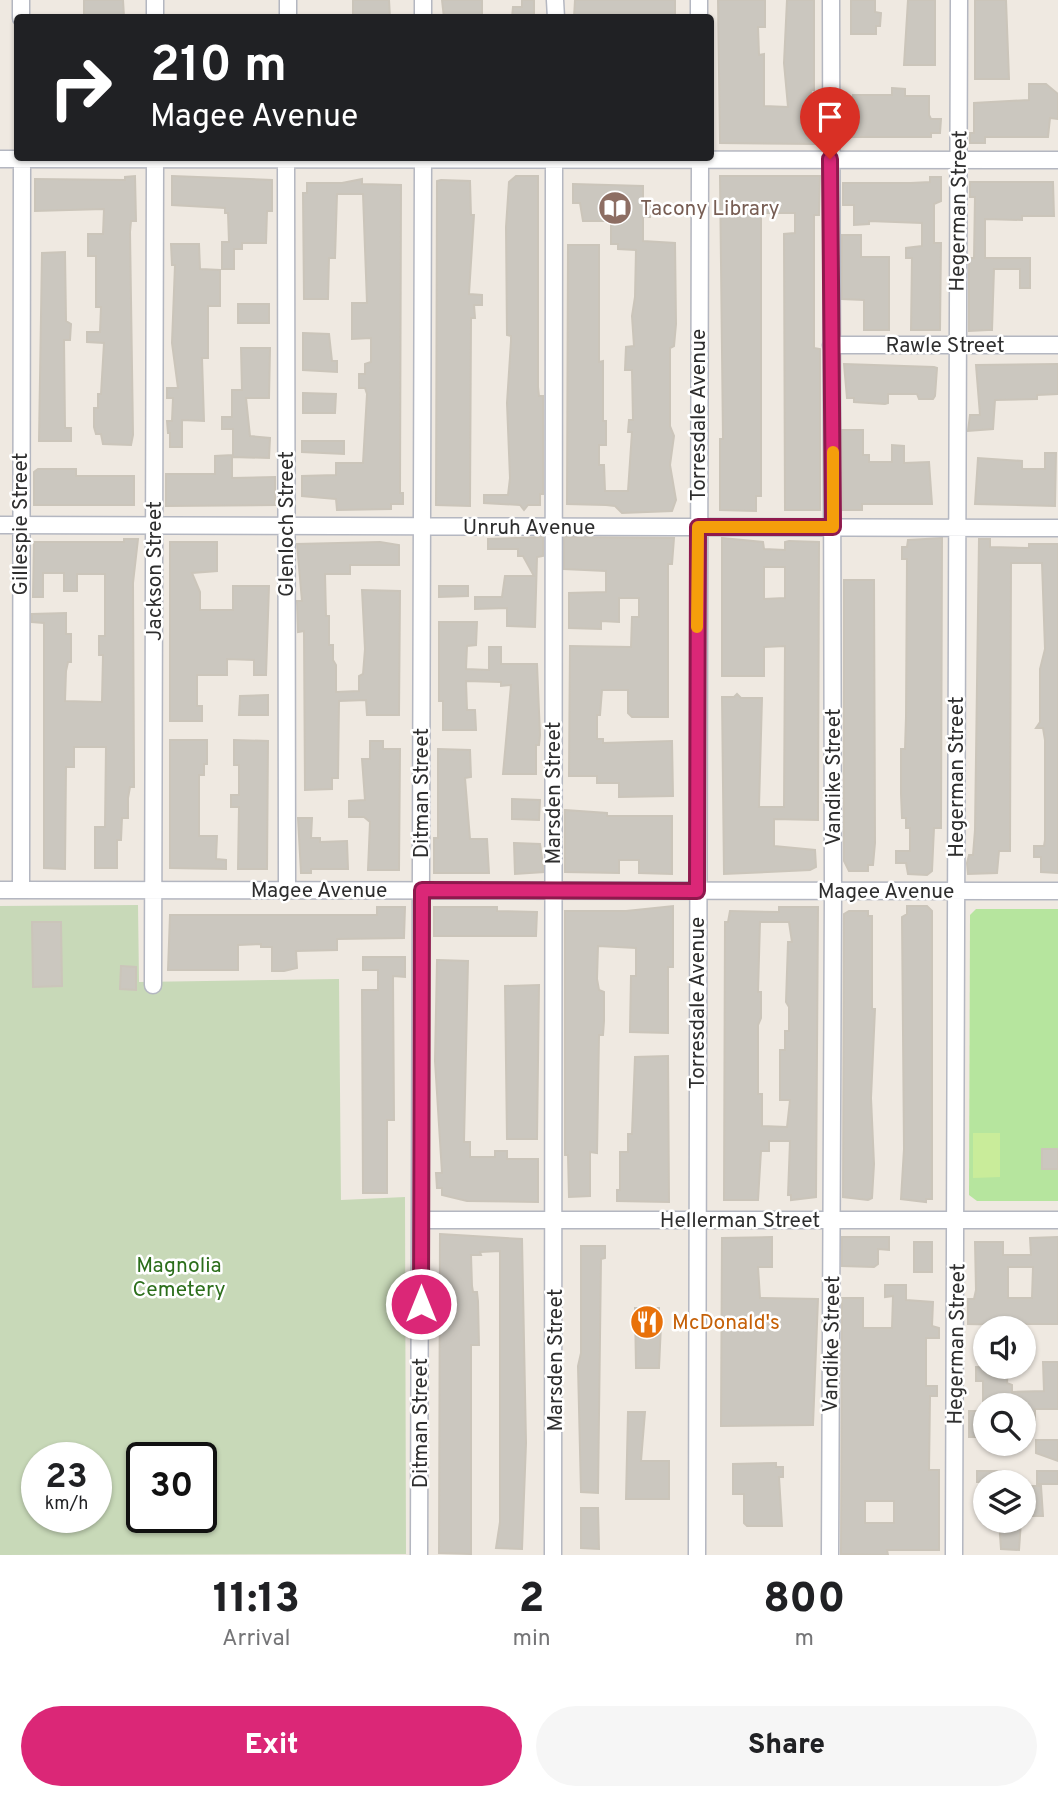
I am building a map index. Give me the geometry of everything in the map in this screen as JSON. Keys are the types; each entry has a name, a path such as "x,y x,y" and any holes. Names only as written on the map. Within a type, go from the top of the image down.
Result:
{"street":[{"name":"Vandike Street","path":"830,1555 833,1221 831,0"},
{"name":"Hegerman Street","path":"954,1555 959,0"},
{"path":"714,159 1058,160"},
{"name":"Gillespie Street","path":"20,890 22,161"},
{"name":"Jackson Street","path":"153,985 155,161"},
{"name":"Glenloch Street","path":"286,161 287,890"},
{"name":"Ditman Street","path":"419,1555 423,161"},
{"name":"Marsden Street","path":"553,1555 556,1219 552,890 554,161"},
{"name":"Torresdale Avenue","path":"697,1555 699,161"},
{"name":"Rawle Street","path":"831,345 1058,345"},
{"name":"Unruh Avenue","path":"0,525 1058,528"},
{"name":"Magee Avenue","path":"0,890 1058,891"},
{"name":"Hellerman Street","path":"422,1220 1058,1220"}],"green space":[{"name":"Magnolia Cemetery","path":"138,905 139,982 339,979 341,1200 405,1197 406,1554 0,1555 0,906"},
{"path":"976,909 1058,909 1058,1201 977,1201 969,1195 970,915"},
{"path":"973,1133 1000,1133 1000,1177 973,1178"}],"building":[{"path":"84,0 123,0 124,14 84,14"},
{"path":"353,0 389,0 390,14 353,14"},
{"path":"442,0 482,0 482,14 444,14"},
{"path":"522,0 534,0 534,14 512,14 513,7 522,7"},
{"path":"575,0 675,0 675,14 574,14"},
{"path":"718,0 765,0 765,27 758,27 759,55 764,54 764,106 788,107 784,63 787,0 814,0 814,90 811,90 810,111 819,111 818,144 720,143"},
{"path":"851,0 875,0 875,12 881,13 876,34 851,34"},
{"path":"908,0 935,0 935,65 904,65"},
{"path":"975,0 1006,0 1009,79 975,79"},
{"path":"1029,84 1046,84 1058,94 1058,119 1050,118 1048,137 985,137 985,143 970,143 970,133 974,133 974,103 1029,100"},
{"path":"892,88 905,89 905,96 929,96 929,115 931,119 941,119 940,133 931,133 931,137 852,137 853,95 892,95"},
{"path":"135,176 136,221 131,221 130,232 133,435 131,445 103,444 101,434 96,434 94,427 94,408 98,408 98,394 101,394 104,343 87,342 87,332 100,332 101,307 96,307 96,256 88,256 88,234 103,234 104,209 35,211 35,179 125,180 125,177"},
{"path":"172,176 272,180 272,211 267,211 266,243 242,243 242,249 234,249 234,269 222,269 222,242 229,242 228,213 225,213 225,208 172,205"},
{"path":"516,176 538,176 538,387 539,396 543,396 543,494 540,494 540,505 528,505 524,510 520,505 484,503 484,495 508,495 510,478 507,403 511,336 507,335 506,227 509,182"},
{"path":"720,176 820,176 819,215 814,215 814,348 820,349 820,510 785,510 784,234 795,233 795,213 765,213 761,215 761,496 756,496 756,511 720,510 720,439 723,439"},
{"path":"930,177 941,177 941,201 934,204 934,243 941,243 940,330 911,330 912,258 906,258 906,248 922,246 922,223 869,221 869,224 854,225 854,205 843,205 843,183 930,182"},
{"path":"362,179 362,184 401,185 400,493 403,493 403,504 391,504 391,509 337,510 336,499 302,496 302,476 336,475 336,463 363,463 367,394 365,388 359,388 359,374 365,374 365,364 371,362 371,338 352,339 352,303 367,303 363,194 337,194 335,258 329,258 328,299 304,299 303,193 307,193 307,183 342,183"},
{"path":"437,181 470,181 471,215 474,215 469,294 482,295 482,305 474,305 475,318 471,318 470,506 436,505"},
{"path":"970,182 1053,182 1054,216 1022,216 1022,220 985,219 985,258 1030,258 1030,288 1020,288 1020,269 994,269 992,330 969,331 969,258 974,258 975,197 970,197"},
{"path":"573,184 643,186 643,200 650,200 650,217 643,217 643,241 675,243 676,324 674,346 670,348 670,426 674,436 670,465 676,500 672,511 622,513 615,506 567,504 568,245 599,245 599,362 603,361 603,421 606,421 606,445 599,445 599,465 604,465 605,491 628,491 632,432 628,432 629,420 633,420 632,370 625,370 626,347 634,346 632,316 636,250 618,249 618,244 611,244 611,221 583,221 580,203 573,203"},
{"path":"842,235 861,235 861,257 889,257 889,330 864,330 864,300 842,299"},
{"path":"171,244 199,244 200,269 220,270 220,306 208,306 208,358 202,358 204,421 182,420 182,447 170,447 167,421 172,421 173,398 167,398 167,388 178,388 172,343 175,265 172,265"},
{"path":"65,252 66,321 71,324 70,340 64,340 65,428 71,428 71,441 39,441 42,253"},
{"path":"238,304 269,304 269,323 238,323"},
{"path":"303,333 329,334 332,361 337,361 337,372 303,370"},
{"path":"241,348 270,348 269,398 246,398 250,436 270,438 269,458 233,457 233,429 222,429 222,417 232,417 232,390 242,390"},
{"path":"844,364 937,368 935,396 933,399 919,399 917,394 888,394 888,403 885,404 854,402 854,398 847,398"},
{"path":"1058,364 1058,394 1037,395 1037,399 995,400 993,429 968,431 970,415 980,415 976,365"},
{"path":"303,393 336,394 335,413 303,413"},
{"path":"842,430 863,430 863,455 869,455 869,462 892,462 892,445 904,446 904,463 929,462 932,504 862,504 862,510 843,510"},
{"path":"302,441 344,441 344,454 302,452"},
{"path":"1045,453 1056,453 1055,506 975,504 978,458 1022,461 1022,469 1045,469"},
{"path":"232,455 232,478 275,477 275,505 166,506 166,474 215,474 215,456"},
{"path":"38,469 76,469 76,476 134,476 134,505 34,505 34,472"},
{"path":"543,537 543,556 537,557 535,627 507,626 507,608 475,609 475,597 502,597 505,576 534,576 523,556 518,556 518,549 488,549 488,539"},
{"path":"564,537 674,538 672,564 668,564 668,717 632,717 628,713 628,690 602,690 600,715 597,715 597,739 603,739 603,743 672,741 673,796 619,797 619,783 597,783 597,776 569,776 570,646 631,647 632,617 639,617 639,598 619,598 619,622 601,621 601,629 569,628 569,593 606,592 606,571 564,569"},
{"path":"722,538 763,542 764,549 785,550 785,542 789,541 819,542 818,820 774,819 774,846 815,850 816,867 810,870 724,874 722,697 734,697 737,694 741,698 762,698 759,807 784,807 785,646 764,647 764,676 722,676","holes":["764,567 785,567 785,598 764,599"]},
{"path":"942,538 941,828 934,828 932,871 927,875 908,874 906,863 896,863 896,851 910,851 910,828 906,828 906,818 902,818 901,794 901,749 905,749 906,717 907,559 902,559 902,547 907,547 908,540"},
{"path":"124,539 138,539 133,583 134,787 130,787 128,818 122,818 121,840 117,840 117,868 95,868 95,827 105,827 106,747 74,747 74,767 66,767 65,869 44,868 44,623 32,622 32,614 66,613 66,634 71,634 71,662 68,662 66,671 65,701 102,702 103,655 99,655 99,636 105,636 105,574 77,574 77,591 64,591 64,573 43,573 43,597 33,597 34,542 124,542"},
{"path":"979,539 990,539 990,547 1029,548 1029,544 1058,544 1058,873 1041,872 1041,857 1034,857 1034,846 1044,846 1045,840 1045,740 1043,728 1036,728 1040,722 1040,669 1045,649 1042,563 1011,563 1010,851 999,851 997,873 968,874 967,863 969,855 973,855 975,830"},
{"path":"170,542 217,542 217,571 192,573 200,592 200,610 233,610 233,586 269,586 266,675 254,675 254,660 227,659 227,675 197,675 197,706 202,706 202,721 170,721"},
{"path":"380,542 399,545 399,565 350,565 350,574 325,574 329,645 333,645 333,660 336,665 336,692 359,691 359,676 363,674 365,649 362,590 400,591 399,715 367,715 366,700 339,701 338,778 332,778 332,789 305,790 304,631 298,632 297,601 302,601 297,544"},
{"path":"844,580 874,580 875,843 873,865 868,865 868,871 849,871 844,861"},
{"path":"439,586 468,586 468,596 439,597"},
{"path":"439,622 477,622 476,645 467,646 466,669 489,670 489,647 501,647 501,664 537,664 540,735 539,745 536,745 536,774 503,774 511,685 501,686 501,682 466,681 467,710 475,710 476,730 443,730 443,701 439,701"},
{"path":"268,695 268,715 239,715 240,696"},
{"path":"170,740 207,740 207,764 204,764 204,775 199,775 199,836 217,836 216,859 226,860 226,869 170,868"},
{"path":"234,740 268,741 267,869 238,869 239,807 231,807 231,795 239,795 239,765 234,765"},
{"path":"370,741 383,741 383,749 400,749 399,870 368,870 370,822 364,817 349,817 349,801 365,800 362,759 370,759"},
{"path":"438,749 470,750 471,777 465,778 470,839 487,839 489,873 434,873 434,838 438,838"},
{"path":"512,799 540,800 539,820 512,819"},
{"path":"565,810 607,813 607,816 672,816 672,874 639,873 639,860 619,860 619,873 565,872"},
{"path":"298,818 312,818 311,838 320,838 320,842 347,841 348,869 311,869 311,873 301,873"},
{"path":"514,843 540,844 544,872 515,874"},
{"path":"673,906 673,967 668,967 668,1033 630,1032 631,976 636,976 636,948 598,946 597,979 599,990 604,992 604,1021 603,1035 599,1035 597,1153 590,1152 590,1196 569,1197 568,1155 565,1155 565,911 626,911"},
{"path":"907,906 927,906 932,911 932,1199 926,1199 926,1202 901,1199 904,1149 902,917 907,914"},
{"path":"377,907 405,907 404,938 337,939 337,950 296,951 297,968 284,971 272,971 272,947 261,947 261,944 238,945 238,970 168,970 170,915 377,915"},
{"path":"434,907 497,907 497,911 537,912 536,936 434,936"},
{"path":"779,907 818,907 816,1197 791,1200 791,1195 788,1195 790,1141 769,1141 769,1151 761,1151 758,1200 724,1200 725,922 728,922 730,911 779,912","holes":["760,922 789,922 792,942 788,942 786,1002 789,1007 789,1031 785,1031 785,1050 780,1050 780,1100 790,1100 787,1127 762,1126 762,1094 758,1094 758,1025 761,1018 761,992 758,992"]},
{"path":"849,911 868,911 868,916 872,916 872,1009 875,1009 871,1098 874,1164 872,1198 868,1200 843,1197 844,914"},
{"path":"32,922 61,922 62,986 33,987"},
{"path":"363,957 405,957 405,977 393,976 394,1120 387,1120 387,1193 363,1193 362,990 378,990 378,970 363,970"},
{"path":"437,960 468,961 464,1142 470,1142 470,1157 495,1157 495,1151 507,1151 507,1159 538,1159 538,1202 467,1201 442,1195 442,1188 437,1188 436,1173 442,1173 435,1061"},
{"path":"121,966 136,967 136,990 120,989"},
{"path":"539,985 537,1139 507,1139 505,986"},
{"path":"668,1056 669,1202 617,1201 617,1190 620,1190 620,1152 628,1152 628,1134 632,1134 635,1057"},
{"path":"1042,1149 1058,1149 1058,1169 1042,1169"},
{"path":"440,1234 522,1239 526,1443 522,1549 496,1548 500,1522 500,1251 471,1255 472,1286 473,1292 477,1292 478,1301 479,1345 471,1345 471,1554 439,1553"},
{"path":"772,1237 772,1267 758,1267 760,1298 818,1299 813,1425 721,1426 722,1238"},
{"path":"842,1237 889,1237 889,1250 878,1249 878,1264 874,1267 842,1266"},
{"path":"1058,1237 1058,1324 1036,1324 1036,1316 973,1316 973,1324 968,1324 968,1299 974,1299 976,1290 975,1242 1003,1242 1003,1255 1031,1255 1030,1238","holes":["1008,1267 1033,1267 1032,1298 1008,1298"]},
{"path":"914,1242 932,1242 932,1272 914,1272"},
{"path":"581,1246 605,1246 605,1258 601,1259 598,1493 581,1492 578,1366 581,1353"},
{"path":"885,1285 906,1285 906,1300 933,1302 932,1326 939,1328 939,1338 926,1338 926,1386 937,1386 937,1396 930,1396 929,1470 939,1470 939,1550 887,1550 888,1555 841,1554 842,1298 863,1298 863,1328 892,1328 893,1296 885,1297","holes":["865,1501 894,1501 894,1523 865,1523"]},
{"path":"635,1308 659,1308 659,1368 636,1368"},
{"path":"1043,1362 1058,1362 1058,1409 1036,1409 1036,1393 983,1393 983,1381 976,1379 1007,1379 1007,1383 1012,1385 1012,1392 1044,1391"},
{"path":"969,1411 973,1411 973,1437 969,1437"},
{"path":"628,1412 645,1412 641,1461 669,1461 669,1499 626,1499"},
{"path":"1036,1440 1058,1440 1058,1461 1036,1453"},
{"path":"776,1463 776,1467 783,1467 783,1477 779,1477 782,1526 747,1526 744,1523 744,1494 733,1494 733,1464"},
{"path":"1037,1471 1058,1471 1058,1484 1037,1484"},
{"path":"1036,1486 1041,1486 1043,1516 1036,1516"},
{"path":"581,1508 598,1508 599,1549 581,1548"},
{"path":"1000,1533 1020,1533 1019,1550 1001,1549"}],"slow traffic":[{"path":"697,627 698,527 833,527 833,452"}],"place":[{"name":"Tacony Library","path":"615,208"},
{"name":"McDonald's","path":"647,1322"}],"route":[{"path":"421,1304 422,890 697,891 698,527 833,527 830,159"}]}
